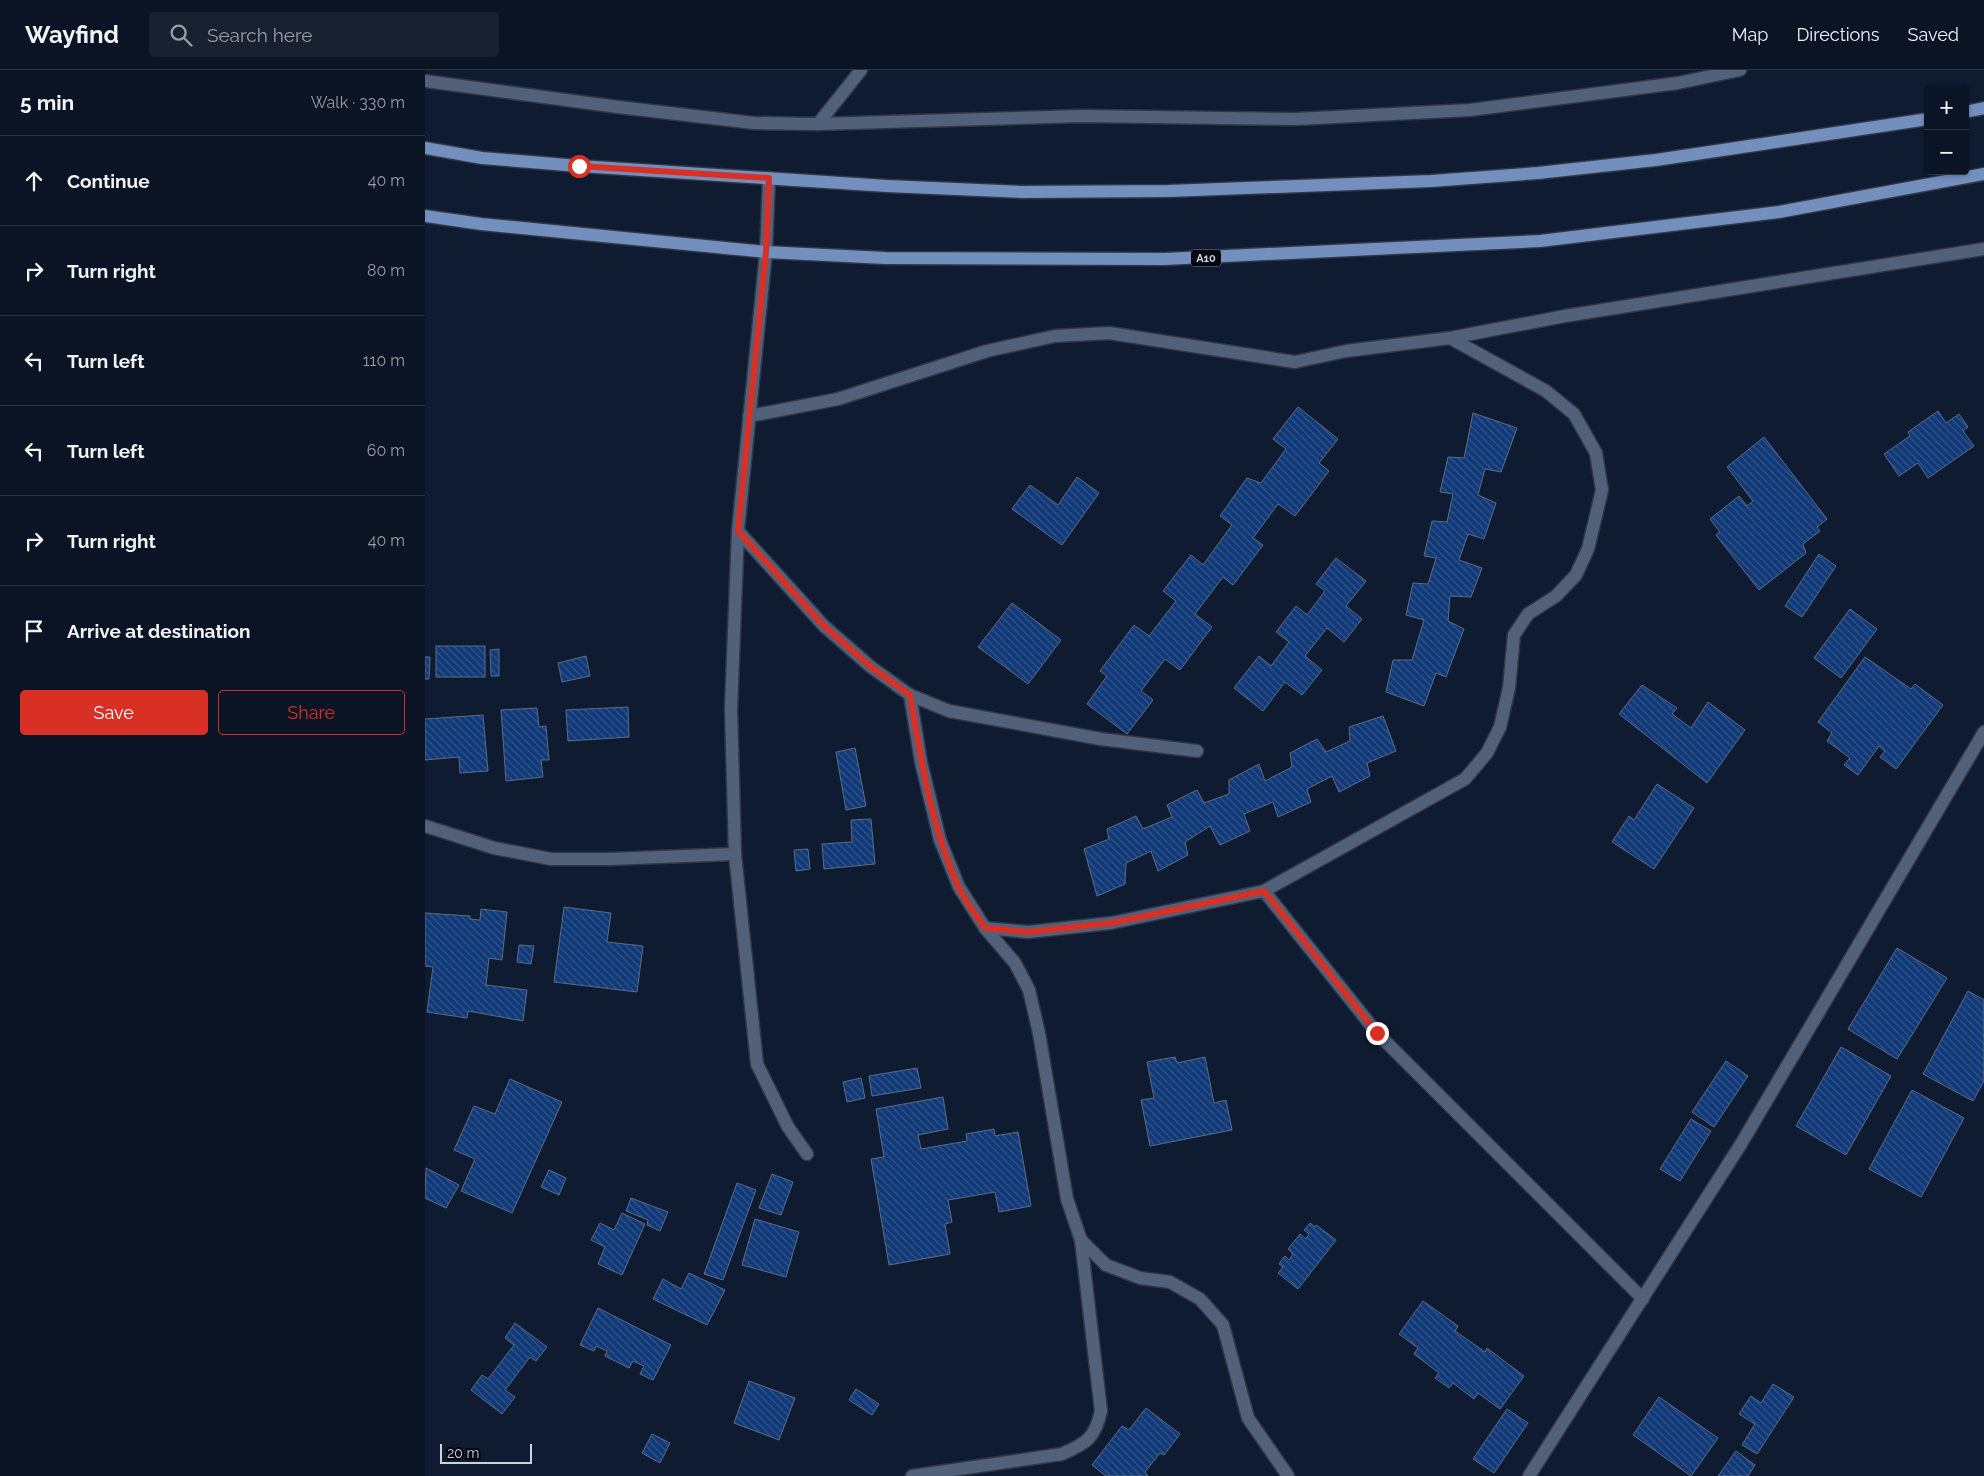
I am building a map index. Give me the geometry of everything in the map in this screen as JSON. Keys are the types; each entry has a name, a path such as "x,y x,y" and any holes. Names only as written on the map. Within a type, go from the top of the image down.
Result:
{"main road":[{"path":"1969,111 1984,108"},
{"path":"425,148 482,158 579,166 1022,192 1188,190 1412,182 1537,173 1656,160 1924,120"},
{"name":"A10","path":"425,216 481,224 766,252 885,258 1164,260 1530,242 1664,228 1779,212 1984,174"}],"street":[{"path":"818,124 861,70"},
{"path":"425,81 618,108 745,122 818,124 1082,116 1296,119 1469,110 1678,83 1740,70"},
{"path":"769,178 766,252 738,531 731,708 735,854 757,1064 788,1127 807,1154"},
{"path":"749,416 838,399 987,351 1055,336 1109,332 1295,362 1346,351 1450,338 1565,316 1984,249"},
{"path":"985,928 1028,932 1111,923 1264,891 1465,779 1487,753 1500,727 1509,688 1514,635 1528,614 1556,596 1576,575 1588,549 1601,490 1596,454 1574,414 1546,391 1450,338"},
{"path":"738,531 824,626 871,667 910,695 949,711 1101,739 1197,751"},
{"path":"910,695 921,762 940,840 959,887 985,928 1015,963 1029,990 1039,1032 1067,1199 1081,1240 1101,1411 1097,1430 1082,1445 1062,1454 912,1476"},
{"path":"1529,1476 1741,1144 1984,732"},
{"path":"425,826 494,848 551,859 611,859 735,854"},
{"path":"1264,891 1377,1033 1643,1299"},
{"path":"1081,1240 1107,1265 1141,1278 1170,1282 1200,1299 1223,1325 1248,1418 1288,1476"}],"building":[{"path":"1298,407 1338,439 1319,463 1329,471 1295,516 1278,504 1253,538 1263,545 1233,585 1223,577 1195,614 1212,627 1180,670 1165,659 1141,691 1153,700 1127,734 1087,704 1107,676 1100,671 1134,625 1149,636 1176,601 1163,591 1191,555 1203,565 1232,525 1220,516 1247,478 1261,483 1286,449 1273,439"},
{"path":"1938,411 1946,423 1959,414 1968,427 1963,431 1974,446 1928,478 1918,463 1899,476 1884,454 1910,436 1908,432"},
{"path":"1473,413 1517,428 1501,472 1485,469 1478,495 1496,503 1484,539 1468,534 1459,560 1482,568 1471,597 1450,596 1448,621 1464,629 1446,677 1436,673 1424,706 1386,692 1393,660 1412,660 1424,620 1406,615 1413,583 1428,584 1436,558 1424,556 1432,521 1447,522 1453,494 1440,492 1448,457 1464,458"},
{"path":"1764,437 1827,519 1817,527 1820,531 1803,544 1806,553 1759,590 1716,535 1720,532 1710,519 1739,496 1747,506 1753,501 1727,467"},
{"path":"1077,477 1099,493 1062,545 1012,509 1030,485 1058,505"},
{"path":"1819,554 1836,566 1802,617 1785,606"},
{"path":"1336,558 1366,581 1346,606 1362,619 1344,642 1327,628 1305,656 1322,670 1302,695 1285,682 1263,711 1234,688 1259,656 1271,666 1289,642 1276,632 1296,606 1307,615 1325,591 1316,584"},
{"path":"1012,603 1061,640 1028,684 978,647"},
{"path":"1850,609 1877,629 1841,678 1814,658"},
{"path":"436,646 485,646 485,677 436,677"},
{"path":"499,649 499,676 491,676 490,650"},
{"path":"586,656 590,676 562,682 558,663"},
{"path":"425,657 430,657 429,679 425,679"},
{"path":"1865,657 1911,689 1915,684 1943,705 1896,769 1880,757 1885,751 1879,746 1858,775 1844,765 1850,758 1827,741 1832,733 1818,722"},
{"path":"1642,685 1677,708 1672,714 1691,728 1708,702 1745,730 1707,783 1619,714"},
{"path":"628,707 629,737 568,741 566,710"},
{"path":"537,708 539,727 546,726 549,760 541,760 543,777 506,781 501,710"},
{"path":"483,715 488,771 460,773 459,757 425,760 425,719"},
{"path":"1383,716 1396,751 1367,763 1370,776 1339,792 1332,776 1307,789 1311,802 1278,817 1273,802 1244,814 1250,831 1220,845 1210,826 1185,842 1188,855 1158,871 1151,851 1126,863 1125,884 1097,896 1084,849 1109,839 1107,829 1136,816 1143,829 1172,817 1167,805 1197,790 1204,803 1229,794 1229,780 1259,764 1265,781 1292,767 1290,753 1317,739 1326,752 1350,741 1349,727"},
{"path":"855,748 866,806 846,810 836,752"},
{"path":"1657,784 1694,808 1654,869 1612,842 1629,816 1634,820"},
{"path":"871,819 875,864 824,869 822,844 852,842 851,820"},
{"path":"808,849 810,869 796,871 794,850"},
{"path":"564,907 611,913 607,942 643,946 637,992 554,982"},
{"path":"481,909 507,912 502,960 489,958 486,985 527,990 523,1021 468,1011 467,1018 427,1012 433,967 425,966 425,913 470,916 470,919 480,920"},
{"path":"519,945 534,946 531,964 517,962"},
{"path":"1897,948 1947,978 1897,1059 1848,1029"},
{"path":"1968,991 1984,1000 1984,1081 1973,1101 1923,1074"},
{"path":"1841,1047 1891,1076 1846,1155 1796,1126"},
{"path":"1175,1057 1177,1063 1205,1057 1214,1103 1226,1100 1232,1130 1150,1146 1141,1100 1154,1098 1147,1062"},
{"path":"1726,1061 1748,1076 1714,1127 1692,1112"},
{"path":"917,1068 921,1088 872,1096 869,1076"},
{"path":"861,1078 865,1098 847,1102 843,1082"},
{"path":"510,1079 562,1102 512,1213 461,1191 475,1159 454,1150 474,1106 495,1114"},
{"path":"1912,1090 1964,1118 1921,1197 1869,1169"},
{"path":"943,1097 948,1129 918,1135 921,1149 967,1141 966,1134 994,1129 995,1136 1018,1132 1031,1206 999,1212 995,1192 948,1200 952,1222 945,1224 950,1254 889,1265 871,1159 884,1157 876,1109"},
{"path":"1691,1119 1711,1131 1680,1181 1660,1169"},
{"path":"426,1168 459,1185 446,1208 425,1198"},
{"path":"549,1170 566,1178 559,1195 541,1187"},
{"path":"772,1174 793,1182 781,1215 759,1208"},
{"path":"737,1183 756,1190 723,1280 704,1274"},
{"path":"631,1198 668,1212 660,1231 647,1225 648,1220 626,1211"},
{"path":"622,1213 645,1224 622,1275 598,1264 605,1247 591,1240 600,1223 614,1230"},
{"path":"755,1219 799,1232 786,1277 742,1265"},
{"path":"1310,1223 1315,1227 1316,1225 1336,1240 1298,1289 1278,1273 1283,1267 1279,1264 1285,1256 1289,1260 1293,1254 1288,1249 1300,1234 1306,1239 1309,1234 1304,1230"},
{"path":"689,1273 725,1290 707,1325 653,1299 663,1279 681,1289"},
{"path":"1423,1301 1458,1326 1455,1331 1485,1352 1487,1348 1524,1376 1500,1409 1478,1393 1474,1399 1453,1383 1449,1388 1435,1378 1439,1373 1414,1354 1418,1348 1399,1334"},
{"path":"598,1308 671,1345 653,1380 640,1374 644,1366 633,1361 629,1368 605,1356 607,1351 596,1346 594,1351 580,1345"},
{"path":"515,1323 547,1347 536,1361 530,1357 505,1390 515,1397 502,1414 471,1390 482,1375 488,1379 514,1345 505,1338"},
{"path":"749,1381 795,1398 779,1440 734,1423"},
{"path":"1773,1384 1794,1397 1757,1454 1742,1445 1755,1424 1739,1414 1751,1396 1761,1403"},
{"path":"856,1389 879,1404 872,1415 849,1400"},
{"path":"1659,1397 1718,1438 1691,1476 1633,1435"},
{"path":"1146,1408 1180,1434 1164,1455 1160,1453 1145,1472 1148,1476 1106,1476 1092,1465 1122,1426 1129,1430"},
{"path":"1507,1409 1528,1423 1494,1473 1473,1459"},
{"path":"652,1434 670,1443 660,1463 642,1453"},
{"path":"1736,1451 1755,1465 1748,1476 1718,1476"}],"route":[{"path":"579,166 769,178 766,252 738,531 824,626 871,667 910,695 921,762 940,840 959,887 985,928 1028,932 1111,923 1264,891 1377,1033"}]}
